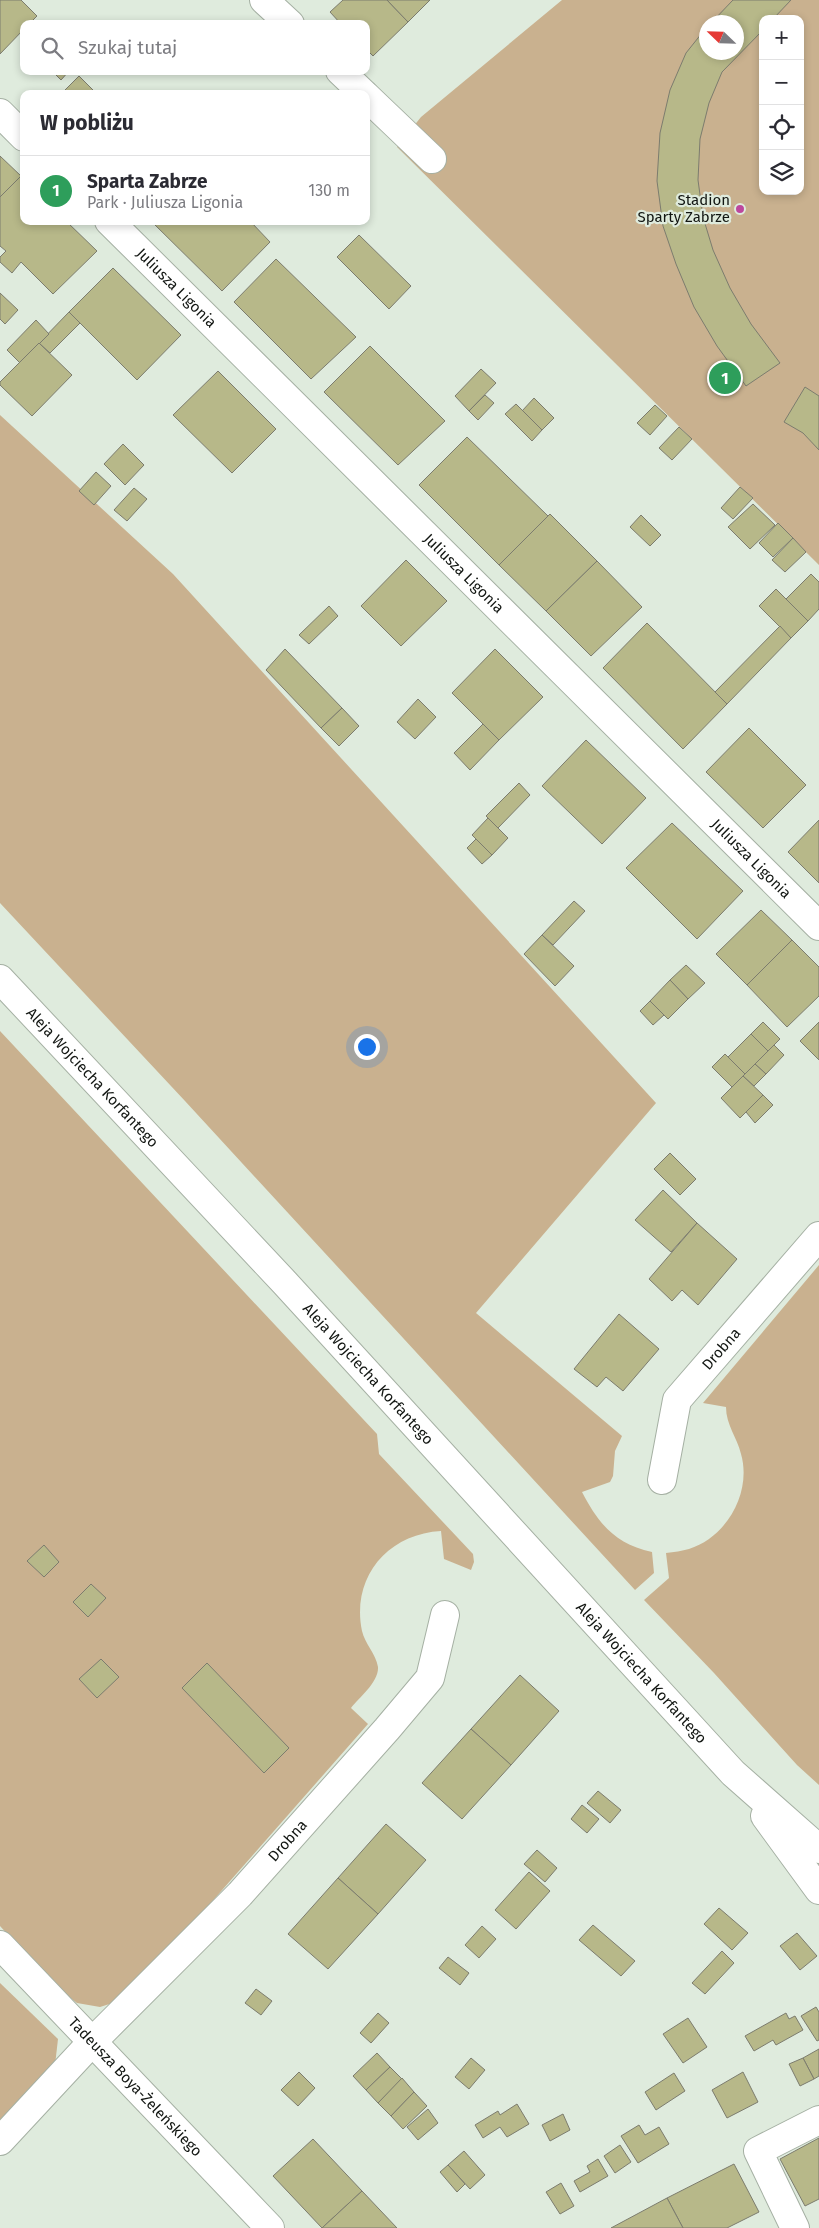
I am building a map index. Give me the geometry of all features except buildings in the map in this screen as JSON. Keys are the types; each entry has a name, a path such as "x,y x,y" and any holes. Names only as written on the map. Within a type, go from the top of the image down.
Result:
{"street":[{"path":"264,0 286,20"},
{"path":"344,75 360,90"},
{"path":"370,100 432,159"},
{"path":"0,113 20,133"},
{"name":"Juliusza Ligonia","path":"113,225 819,926"},
{"name":"Aleja Wojciecha Korfantego","path":"0,979 292,1291 733,1773 819,1849"},
{"name":"Drobna","path":"662,1480 677,1400 819,1236"},
{"name":"Drobna","path":"0,2141 92,2042 240,1894 387,1729 430,1678 445,1614"},
{"name":"Aleja Wojciecha Korfantego","path":"733,1773 819,1890"},
{"name":"Tadeusza Boya-Żeleńskiego","path":"0,1945 270,2228"},
{"path":"795,2228 758,2152 819,2120"}],"shaded area":[{"path":"562,0 819,0 819,565 397,147 421,117"},
{"path":"0,415 173,574 656,1103 476,1313 622,1436 615,1451 613,1476 610,1482 582,1492 595,1514 610,1531 628,1544 652,1552 654,1573 635,1590 0,903"},
{"path":"0,1031 377,1434 379,1454 473,1554 474,1562 471,1570 444,1559 441,1531 422,1534 404,1540 389,1550 377,1562 368,1577 362,1593 360,1612 362,1631 377,1662 377,1673 372,1684 351,1708 368,1724 143,1980 122,2000 100,2007 77,2003 55,1986 0,1926"},
{"path":"819,1265 819,1785 797,1765 714,1673 644,1600 669,1578 666,1553 689,1549 703,1543 715,1534 725,1524 739,1498 743,1483 741,1454 728,1420 726,1407 703,1403"},
{"path":"0,1983 58,2039 55,2065 0,2125"}],"place":[{"name":"Stadion Sparty Zabrze","path":"740,209"},
{"name":"Sparta Zabrze","path":"725,378"}]}
